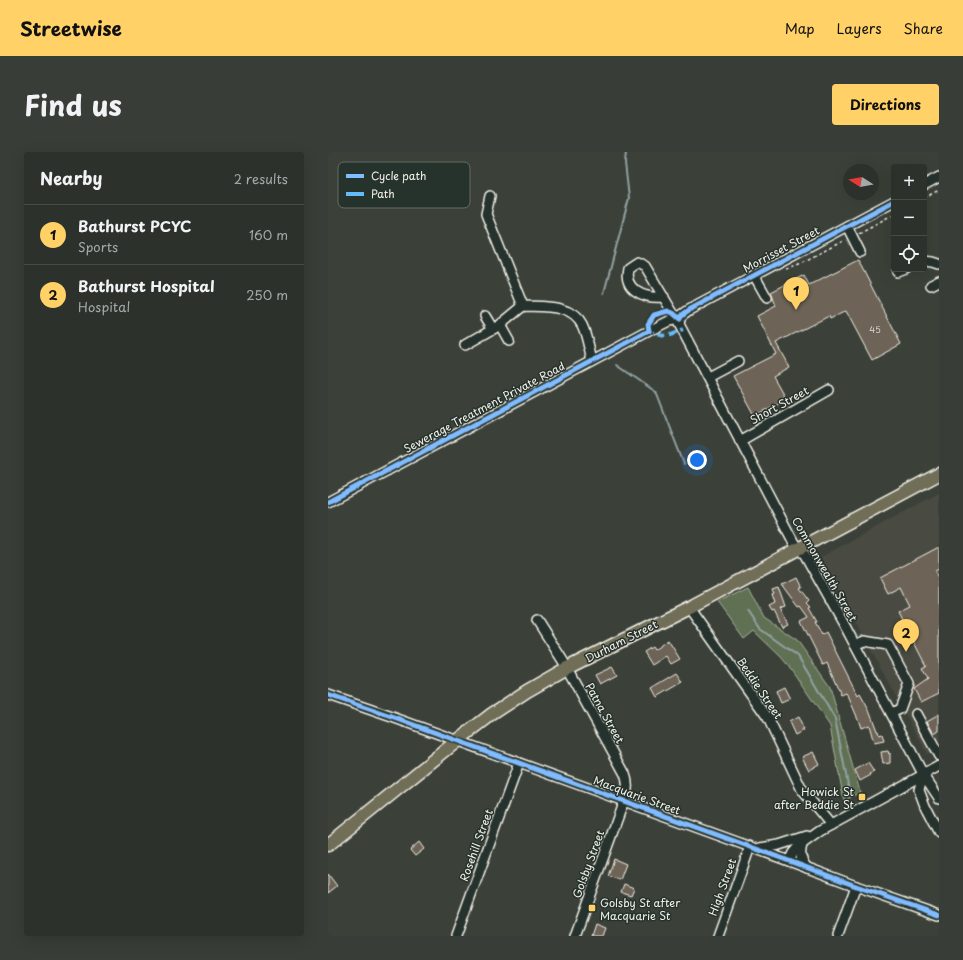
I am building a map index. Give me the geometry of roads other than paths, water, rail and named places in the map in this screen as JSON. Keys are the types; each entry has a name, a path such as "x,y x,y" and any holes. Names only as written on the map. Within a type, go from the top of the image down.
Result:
{"main road":[{"name":"Durham Street","path":"328,845 457,741 492,714 527,691 567,668 688,607 939,474"}],"street":[{"path":"927,183 939,177"},
{"path":"490,196 486,214 523,306"},
{"name":"Morrisset Street","path":"680,319 682,315 689,310 754,274 891,203"},
{"path":"846,226 860,252"},
{"path":"927,261 939,264"},
{"path":"754,274 767,298"},
{"name":"Commonwealth Street","path":"664,298 673,313 680,319 680,324 794,543 805,556 923,774 938,798"},
{"path":"465,345 496,327 523,306 555,308 569,311 576,316 582,325 592,361"},
{"path":"485,316 509,341"},
{"name":"Sewerage Treatment Private Road","path":"328,502 592,361 669,321 680,319"},
{"path":"708,377 738,361"},
{"name":"Short Street","path":"740,441 829,390"},
{"name":"Beddie Street","path":"688,607 768,718 802,790 831,825"},
{"name":"Patna Street","path":"537,620 567,668 625,774 628,786 624,801"},
{"path":"855,646 864,641 888,645 909,684 900,709 891,713"},
{"name":"Macquarie Street","path":"328,695 939,915"},
{"path":"916,714 939,756"},
{"name":"Rosehill Street","path":"456,936 519,763"},
{"path":"785,859 795,849 820,831 939,766"},
{"path":"923,774 919,790 925,806 939,833"},
{"path":"925,806 938,798"},
{"name":"Golsby Street","path":"575,936 624,801"},
{"path":"752,847 771,847 820,831"},
{"path":"785,859 785,848 791,841"},
{"path":"804,842 800,850 800,857 807,868"},
{"name":"High Street","path":"718,936 752,847"},
{"path":"838,936 856,886"}],"waterway":[{"path":"604,293 629,198 625,163 626,152"},
{"path":"617,365 656,392 684,464"},
{"path":"748,611 760,629 798,656 835,719 849,790"}],"place":[{"name":"Bathurst PCYC","path":"796,310"},
{"name":"Bathurst Hospital","path":"906,652"},
{"name":"Howick St after Beddie St","path":"862,797"},
{"name":"Golsby St after Macquarie St","path":"592,908"}]}
